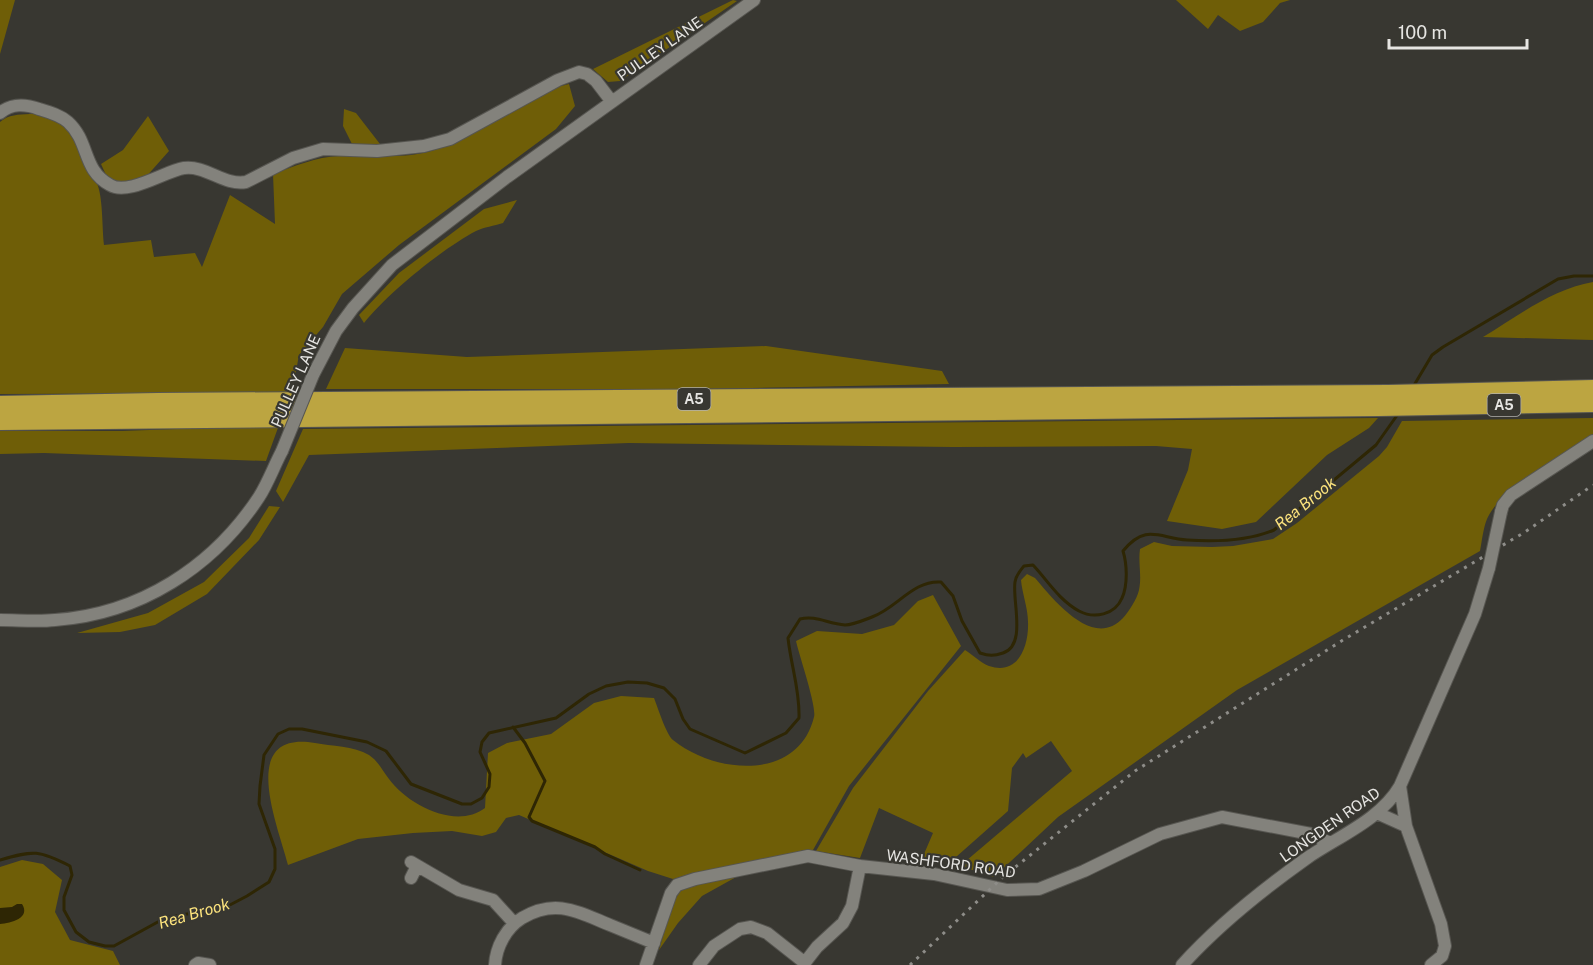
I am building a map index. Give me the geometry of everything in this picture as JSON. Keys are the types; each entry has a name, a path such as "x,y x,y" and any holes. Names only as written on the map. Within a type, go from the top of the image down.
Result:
{"highway":[{"name":"A5","path":"0,421 1383,400 1429,393 1593,389"},
{"name":"A5","path":"0,405 193,402 1383,400 1415,406 1593,403"}],"street":[{"name":"PULLEY LANE","path":"0,620 55,620 103,612 157,592 198,566 244,518 260,495 282,451 313,375 336,331 353,308 392,266 507,177 754,0"},
{"name":"PULLEY LANE","path":"0,113 18,105 33,107 66,120 82,140 93,173 112,187 121,188 185,168 198,170 237,184 246,182 293,158 322,149 377,151 424,146 450,139 558,80 579,72 587,74 596,81 612,102"},
{"name":"LONGDEN ROAD","path":"1182,965 1206,939 1241,908 1330,843 1377,813 1392,800 1475,614 1489,568 1503,505 1511,495 1537,476 1593,441"},
{"path":"1400,786 1406,826 1441,924 1445,946 1442,956 1431,965"},
{"path":"1377,813 1406,826"},
{"name":"WASHFORD ROAD","path":"646,965 670,893 677,885 808,856 860,866 934,874 1007,890 1039,889 1084,872 1160,834 1222,817 1311,834 1330,843"},
{"path":"411,878 414,864 459,890 493,900 514,923"},
{"path":"699,965 714,946 740,929 751,927 767,933 804,964 817,947 843,923 852,906 860,866"},
{"path":"495,965 504,936 514,923 544,909 560,907 577,910 654,943"},
{"path":"195,965 207,963 210,965"}],"shaded area":[{"path":"0,0 15,0 0,54"},
{"path":"733,0 737,1 620,81 608,82 593,69"},
{"path":"1176,0 1290,0 1280,3 1263,22 1240,31 1218,15 1208,29"},
{"path":"569,84 575,106 556,129 399,245 342,294 323,327 299,355 292,393 0,394 0,122 7,118 41,114 59,122 71,135 100,192 104,245 151,240 154,257 195,253 202,267 230,195 275,224 273,174 322,158 399,156 434,150 469,135 534,97"},
{"path":"344,109 356,113 380,144 353,146 343,126"},
{"path":"148,116 169,151 145,178 116,182 106,175 101,164 123,150"},
{"path":"517,200 503,223 476,231 432,260 401,285 364,323 359,315 399,273 484,209"},
{"path":"1593,282 1593,340 1483,337 1549,297"},
{"path":"766,346 942,371 949,384 701,389 326,389 345,348 467,357"},
{"path":"1378,418 1369,428 1327,455 1256,522 1222,529 1167,521 1188,470 1192,449 1156,446 953,447 629,443 309,455 283,502 276,491 303,429"},
{"path":"1593,418 1593,435 1534,472 1494,507 1487,519 1480,551 1237,690 1058,817 994,877 960,866 1072,771 1051,741 1026,758 1023,753 1012,768 1008,811 956,857 921,861 933,833 879,808 860,858 816,851 853,788 928,691 965,650 989,666 1008,667 1015,663 1027,640 1027,611 1021,580 1027,574 1035,578 1063,609 1075,618 1087,625 1099,628 1111,626 1123,618 1138,594 1140,549 1154,542 1172,546 1212,547 1273,539 1297,523 1379,456 1402,421"},
{"path":"279,425 266,461 44,453 0,454 0,431 122,431"},
{"path":"269,506 280,507 259,540 207,594 155,625 120,632 77,633 148,613 204,582 249,538"},
{"path":"933,595 961,646 849,786 813,850 804,850 782,857 673,879 648,871 519,815 506,818 496,832 482,836 452,831 358,839 288,865 268,784 270,765 276,751 291,743 315,743 363,752 375,760 397,789 408,798 433,812 460,816 473,814 485,808 488,753 507,743 551,734 594,703 621,696 654,698 670,737 690,751 710,760 732,765 753,766 773,762 791,753 805,738 814,717 810,692 796,641 817,631 862,634 894,625 918,601"},
{"path":"22,860 43,864 62,880 55,912 70,940 113,951 120,965 0,965 0,867"},
{"path":"738,876 702,896 678,923 659,950 675,899 685,886"},
{"path":"22,904 24,913 22,916 14,921 0,924 0,908"}],"waterway":[{"name":"Rea Brook","path":"1413,387 1432,355 1443,347 1558,279 1593,276"},
{"name":"Rea Brook","path":"0,860 21,854 36,853 70,866 72,875 64,897 64,910 76,932 89,942 114,946 165,918 226,907 269,882 275,869 275,849 259,804 264,755 278,734 289,729 302,729 367,742 386,751 411,784 462,804 471,804 482,798 489,787 490,774 480,752 482,742 489,733 556,718 589,694 606,686 628,682 647,683 664,688 675,699 690,729 745,753 786,733 799,718 788,638 800,619 811,618 845,625 855,623 881,613 922,585 941,582 953,596 962,621 980,653 986,655 1003,653 1015,641 1017,632 1015,582 1024,566 1033,565 1060,596 1079,611 1091,615 1109,612 1119,604 1122,598 1126,581 1123,551 1131,542 1139,537 1153,534 1187,540 1220,541 1242,539 1274,530 1376,445 1398,414"},
{"path":"513,727 525,743 545,781 529,817 532,821 595,847 640,870"}],"railway":[{"path":"910,965 1003,877 1135,771 1343,640 1525,532 1593,485"}]}
